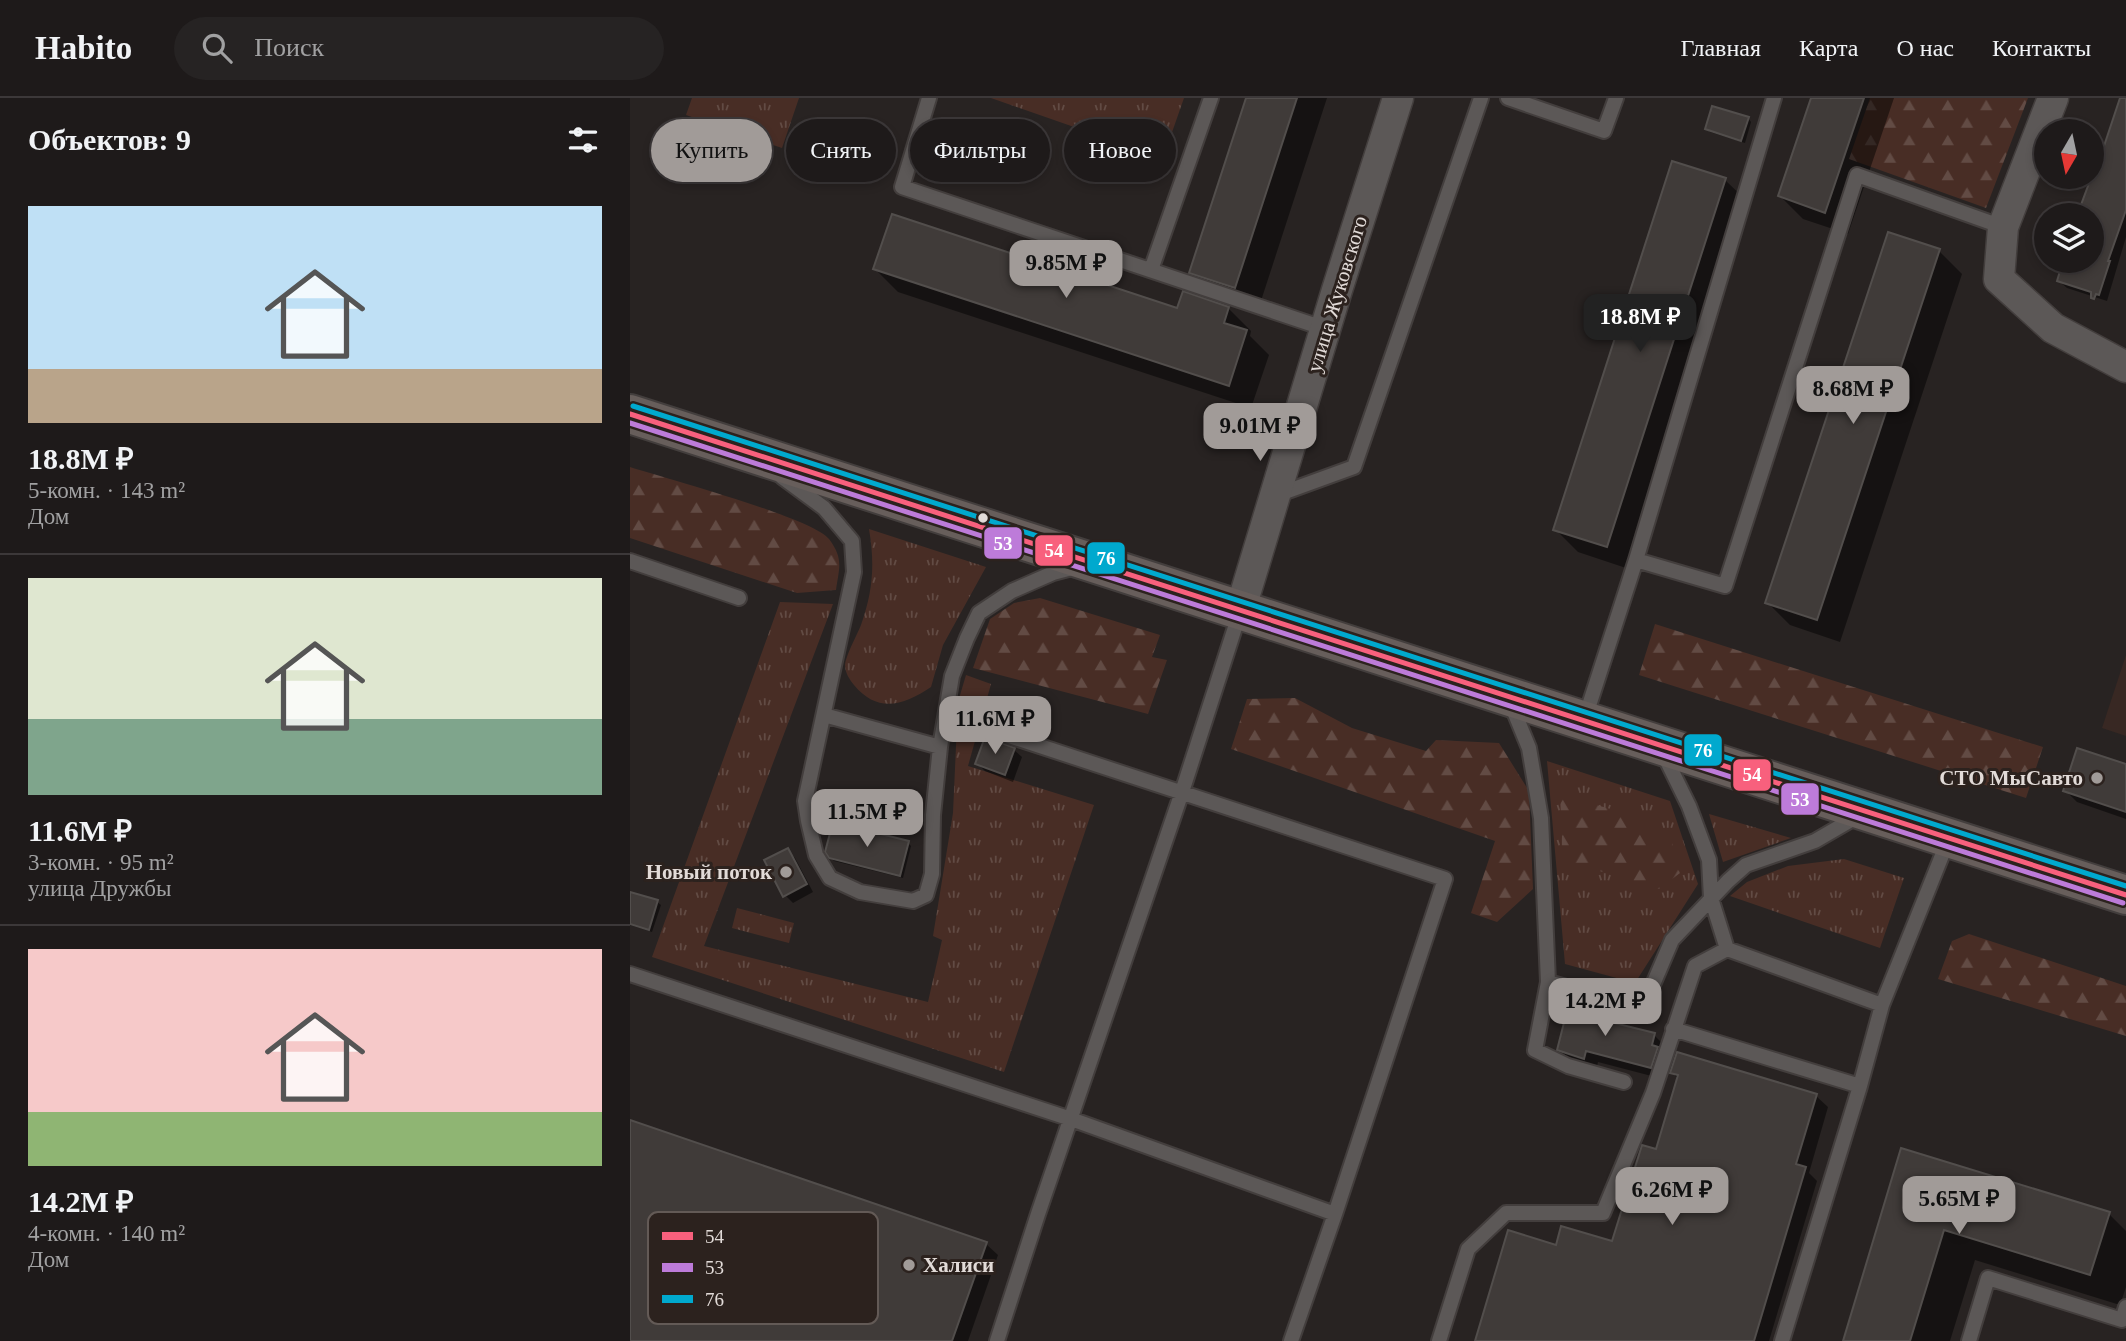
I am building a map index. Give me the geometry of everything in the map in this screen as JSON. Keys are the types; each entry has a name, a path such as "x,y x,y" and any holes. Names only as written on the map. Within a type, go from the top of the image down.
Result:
{"main road":[{"path":"630,414 2126,895"}],"street":[{"name":"улица Жуковского","path":"1240,611 1398,98"},
{"path":"2053,98 2003,227 1999,279 2053,328 2126,367"}],"lane":[{"path":"929,98 902,187 1326,329"},
{"path":"1151,270 1211,98"},
{"path":"1277,495 1354,467 1480,98"},
{"path":"1507,98 1604,131 1616,98"},
{"path":"1584,722 1636,560 1774,98"},
{"path":"1636,560 1725,586 1857,175 2003,227"},
{"path":"751,453 824,508 852,541 854,572 805,801 816,855 830,878 860,892 913,901 926,895 932,874 933,815 940,747 952,676 979,613 1012,592 1043,578 1093,563"},
{"path":"630,561 739,598"},
{"path":"997,1341 1182,792 1240,611"},
{"path":"1507,697 1529,748 1541,818 1548,982 1535,1050 1568,1066 1624,1082"},
{"path":"824,715 940,747"},
{"path":"991,730 1445,879 1291,1341"},
{"path":"1659,745 1689,806 1709,860 1712,898 1727,949"},
{"path":"1548,982 1643,1008 1672,940 1746,865 1815,841 1866,812"},
{"path":"1782,1341 1882,1005 1949,838"},
{"path":"1439,1341 1468,1249 1506,1213 1602,1213 1653,1093 1695,967 1727,949 1882,1005"},
{"path":"630,974 1071,1118 1335,1214"},
{"path":"1673,1029 1860,1086"},
{"path":"1969,1341 1988,1278 2125,1316"}],"shaded area":[{"path":"2126,655 2126,736 2102,728"}],"green space":[{"path":"692,98 799,98 792,119 786,119 786,136 782,148 772,145 772,119 698,119 686,115"},
{"path":"991,98 1184,98 1176,121 1064,119 1064,123"},
{"path":"1870,98 2028,98 1986,208 1849,159"},
{"path":"630,467 768,510 817,530 829,539 837,552 839,564 836,590 797,593 630,538"},
{"path":"869,529 986,567 943,645 931,687 911,698 891,704 872,700 863,694 851,681 845,668 847,656 865,613 870,589 872,554"},
{"path":"1040,598 1160,635 1152,657 1167,660 1148,714 973,668 990,619 1014,603"},
{"path":"780,602 833,604 704,946 928,1002 942,940 933,936 953,813 958,702 966,675 991,684 968,766 1094,805 1004,1072 652,957"},
{"path":"1655,624 2043,747 2026,798 1639,675"},
{"path":"1295,698 1352,728 1426,751 1436,740 1499,743 1529,791 1533,889 1497,922 1471,913 1495,841 1231,749 1247,699"},
{"path":"1547,761 1670,801 1698,884 1635,983 1565,964"},
{"path":"1560,795 1618,811 1671,838 1680,873 1659,889 1563,860"},
{"path":"1709,814 1791,838 1723,862"},
{"path":"1844,859 1904,878 1880,948 1730,896 1747,882 1788,866"},
{"path":"737,908 794,923 789,943 732,928"},
{"path":"1969,934 2126,986 2126,1036 1938,979 1952,941"}],"building":[{"path":"1246,98 1297,98 1235,288 1189,273"},
{"path":"1811,98 1864,98 1825,213 1778,196"},
{"path":"2120,98 2126,98 2126,210 2099,295 2096,294 2094,299 2091,298 2091,292 2057,281 2059,273 2104,273 2104,203 2082,203 2087,189 2104,189 2104,146"},
{"path":"1712,106 1749,117 1741,141 1705,129"},
{"path":"1672,161 1726,178 1607,547 1553,530"},
{"path":"892,214 1177,308 1183,291 1229,307 1224,323 1247,330 1229,386 873,269"},
{"path":"1888,232 1940,249 1817,620 1765,603"},
{"path":"985,737 1015,748 1005,775 975,764"},
{"name":"СТО МыСавто","path":"2077,748 2126,764 2126,812 2063,791"},
{"path":"833,822 909,841 900,876 829,858 825,852"},
{"name":"Новый поток","path":"788,848 807,884 783,897 764,860"},
{"path":"630,892 658,900 649,930 630,924"},
{"path":"1569,1003 1596,1010 1594,1018 1655,1033 1652,1045 1658,1047 1651,1068 1586,1051 1584,1059 1557,1050"},
{"path":"1677,1052 1817,1094 1796,1164 1806,1167 1754,1341 1475,1341 1508,1230 1556,1245 1561,1226 1612,1241 1642,1145 1656,1149 1678,1075 1670,1073"},
{"path":"630,1120 987,1242 952,1341 630,1341"},
{"path":"1901,1148 2110,1212 2090,1275 1944,1230 1910,1341 1843,1341"}],"transit line":[{"name":"76","path":"633,406 2126,886"},
{"name":"54","path":"630,414 2126,895"},
{"name":"53","path":"630,423 2123,903"}],"place":[{"name":"СТО МыСавто","path":"2097,778"},
{"name":"Новый поток","path":"786,872"},
{"name":"Халиси","path":"909,1265"}]}
